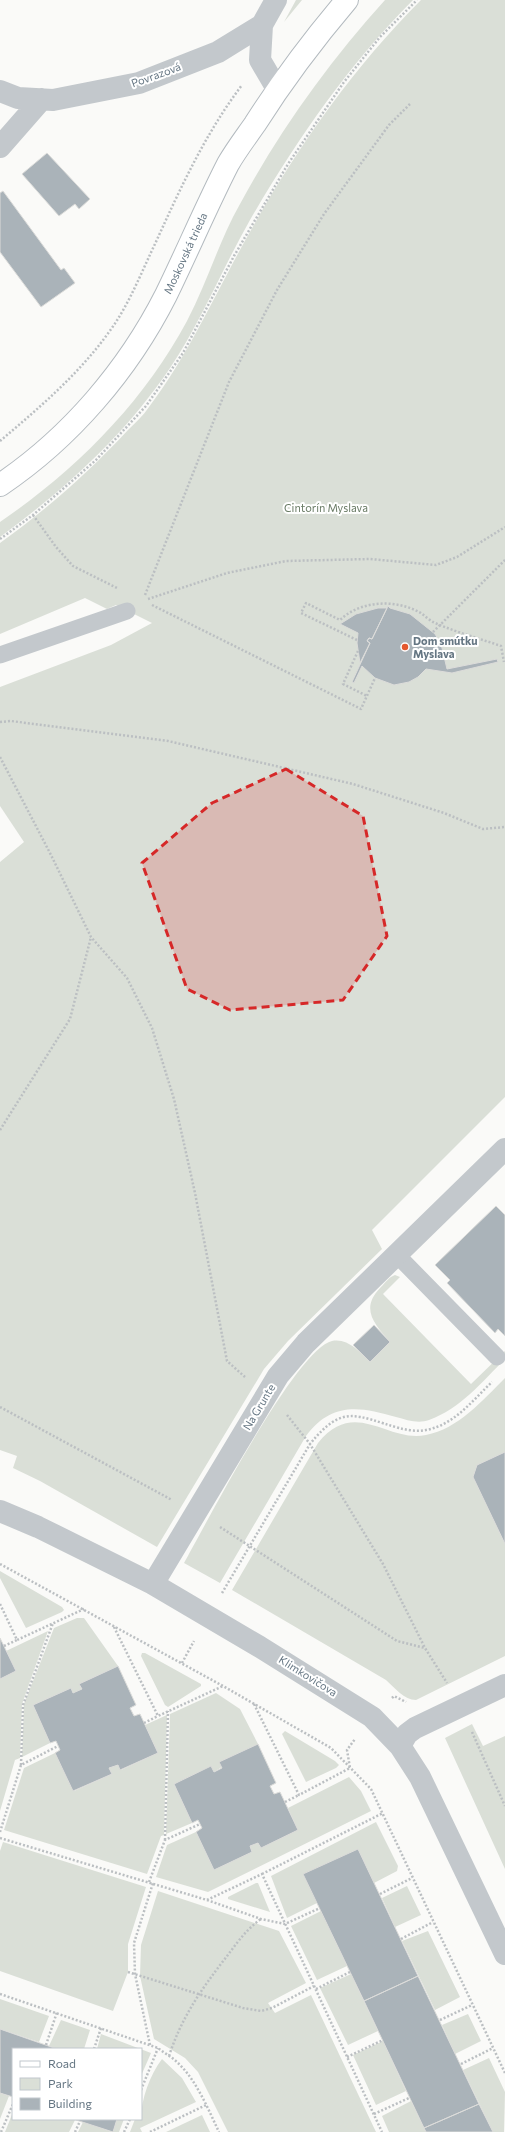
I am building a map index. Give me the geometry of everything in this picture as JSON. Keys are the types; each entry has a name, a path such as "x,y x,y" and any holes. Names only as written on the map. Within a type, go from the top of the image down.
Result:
{"street":[{"path":"276,0 262,25 260,60 277,89"},
{"name":"Moskovská trieda","path":"0,485 61,437 97,398 136,347 165,297 229,163 277,89 311,42 347,0"},
{"name":"Povrazová","path":"0,91 18,98 53,100 107,91 139,83 218,52 262,25"},
{"path":"0,148 42,99"},
{"name":"Na Grunte","path":"152,1584 278,1376 306,1343 504,1153"},
{"name":"Klimkovičova","path":"0,1511 38,1527 152,1584 316,1681 372,1717 400,1746 420,1777 505,1954"},
{"path":"400,1746 406,1734 415,1728 505,1685"}],"lane":[{"path":"0,655 127,611"},
{"path":"397,1255 498,1357"}],"path":[{"path":"0,539 33,515 96,460 146,406 183,353 234,256 288,164 344,82 380,37 417,0"},
{"path":"0,441 38,409 76,371 109,332 128,301 186,176 215,123 260,60"},
{"path":"143,601 229,382 277,290 324,214 389,124 410,104"},
{"path":"33,515 56,547 73,566 122,590"},
{"path":"143,601 227,574 286,561 370,559 436,564 457,557 505,527"},
{"path":"433,632 505,560"},
{"path":"143,601 361,709 375,678"},
{"path":"357,640 301,612 306,603 340,620 356,609 373,604 389,603 411,609 440,625 501,646 504,662"},
{"path":"358,651 343,684 367,696"},
{"path":"0,722 11,721 168,741 354,784 444,813 483,828 505,827"},
{"path":"0,757 51,855 91,937 127,978 152,1028 174,1100 195,1193 227,1361 294,1422 310,1444 383,1564 425,1648 450,1687 505,1806"},
{"path":"0,1130 70,1019 91,937"},
{"path":"182,1663 310,1444 328,1425 339,1418 353,1415 409,1431 426,1431 442,1425 456,1417 494,1380"},
{"path":"0,1564 84,1609 113,1627 182,1663 331,1748 370,1789 505,2073"},
{"path":"0,1604 17,1640"},
{"path":"4,1646 84,1609"},
{"path":"0,1832 21,1765 23,1705 53,1624"},
{"path":"113,1627 158,1716"},
{"path":"144,1723 223,1686"},
{"path":"149,1882 165,1840 168,1711"},
{"path":"21,1765 58,1746"},
{"path":"285,1802 299,1795"},
{"path":"208,1900 383,1814"},
{"path":"165,1840 200,1824"},
{"path":"0,1838 208,1900 260,1919 285,1924 320,1908"},
{"path":"262,1874 382,2132"},
{"path":"380,1894 412,1878"},
{"path":"150,2046 135,1974 134,1943 153,1883"},
{"path":"169,2056 182,2021 198,1994 240,1939 260,1919"},
{"path":"401,1938 433,1922"},
{"path":"128,1972 242,2008 261,2011 272,2008 350,1972"},
{"path":"0,1994 58,2012 158,2048 178,2062 188,2074 206,2105 219,2132"},
{"path":"440,2020 472,2005"},
{"path":"46,2045 58,2012"},
{"path":"94,2048 101,2028"},
{"path":"347,2057 383,2040"},
{"path":"142,2088 158,2048"},
{"path":"461,2064 493,2048"},
{"path":"374,2114 409,2098"},
{"path":"150,2132 206,2105"},
{"path":"1,2132 12,2106"},
{"path":"124,2132 130,2120"},
{"path":"75,2132 80,2121"}],"highlighted area":[{"path":"286,769 363,816 387,936 343,1000 230,1010 187,989 142,863 212,803"}],"green space":[{"path":"296,0 302,0 284,22"},
{"path":"385,0 413,0 389,25 345,77 286,161 250,220 202,314 170,368 133,416 92,460 70,481 0,537 0,522 28,502 81,457 106,433 150,380 187,321 201,292 219,247 255,177 289,123 325,72"},
{"name":"Cintorín Myslava","path":"421,0 505,0 505,1097 372,1230 382,1249 288,1341 264,1369 157,1547 40,1481 13,1468 17,1456 0,1450 0,862 24,842 0,806 0,687 111,645 152,623 116,605 107,609 85,598 0,634 0,543 67,490 98,461 147,410 179,363 255,223 310,134 330,106 374,51"},
{"path":"395,1275 400,1277 383,1294 471,1384 505,1351 505,1359 461,1402 429,1420 421,1422 412,1421 383,1413 358,1409 336,1412 325,1417 306,1436 220,1583 184,1563 231,1478 275,1404 316,1351 332,1341 343,1342 353,1347 370,1362 390,1342 379,1329 370,1309 374,1295 391,1277"},
{"path":"505,1378 505,1452 477,1465 473,1477 505,1544 505,1656 416,1700 408,1698 386,1680 232,1590 318,1443 332,1430 345,1423 358,1422 412,1436 438,1432 449,1427 469,1412"},
{"path":"0,1571 62,1607 64,1610 26,1628 0,1578"},
{"path":"77,1618 84,1618 118,1666 79,1684 82,1689 73,1693 71,1688 33,1705 50,1743 22,1757 24,1704 54,1628"},
{"path":"48,1631 22,1704 20,1758 15,1760 0,1811 0,1679 16,1671 6,1651"},
{"path":"142,1653 145,1653 201,1684 201,1686 168,1707 165,1705 141,1656"},
{"path":"216,1693 240,1709 258,1744 214,1772 211,1767 174,1784 192,1823 166,1834 170,1714"},
{"path":"167,1715 164,1835 161,1836 147,1874 4,1830 24,1768 55,1753 74,1791 112,1774 109,1768 118,1765 121,1770 158,1753 145,1725"},
{"path":"472,1724 483,1746 505,1736 505,1869 445,1738"},
{"path":"285,1731 335,1761 339,1765 336,1768 306,1782 282,1734"},
{"path":"349,1777 361,1791 371,1811 208,1892 156,1877 167,1845 196,1832 214,1870 252,1852 250,1846 258,1843 261,1848 298,1830 288,1808"},
{"path":"376,1822 398,1866 397,1871 374,1883 358,1849 317,1903 287,1918 271,1876"},
{"path":"3,1842 146,1887 128,1944 128,1972 113,2011 0,1971 0,1851"},
{"path":"258,1883 270,1912 228,1899 228,1897"},
{"path":"407,1886 421,1915 395,1927 382,1898"},
{"path":"158,1891 279,1931 306,1983 268,2003 275,2013 311,1995 376,2132 228,2132 198,2072 185,2058 154,2039 140,1976 141,1945"},
{"path":"321,1911 347,1966 317,1980 291,1926"},
{"path":"428,1931 460,1997 435,2010 402,1941"},
{"path":"351,1974 378,2031 348,2045 320,1988"},
{"path":"0,1999 49,2016 39,2042 0,2029"},
{"path":"468,2014 481,2041 455,2054 442,2025"},
{"path":"61,2020 90,2030 84,2048 54,2048 49,2046"},
{"path":"101,2034 137,2048 97,2048"},
{"path":"383,2041 406,2091 376,2105 353,2055"},
{"path":"142,2049 151,2053 142,2074"},
{"path":"489,2058 505,2092 504,2132 493,2132 463,2070"},
{"path":"162,2059 182,2078 196,2102 140,2128 142,2132 130,2132 135,2120 142,2120 144,2095"},
{"path":"0,2093 9,2096 0,2119"},
{"path":"411,2101 426,2132 389,2132 382,2116"},
{"path":"12,2114 12,2120 75,2120 69,2132 5,2132"},
{"path":"202,2115 210,2132 166,2132"},
{"path":"117,2120 124,2120 119,2132 113,2132"},
{"path":"83,2122 112,2132 78,2132"}],"building":[{"path":"47,153 90,199 79,209 75,204 59,216 22,174"},
{"path":"3,191 61,270 64,268 75,283 41,307 0,252 0,193"},
{"name":"Dom smútku Myslava","path":"388,606 410,614 435,634 441,644 447,669 497,659 498,662 452,673 426,669 418,677 409,682 394,685 375,678 362,666 354,683 352,682 370,643 367,641 369,638 372,639"},
{"path":"378,608 387,608 372,639 369,638 367,641 370,643 360,663 357,643 358,633 340,624 356,614"},
{"path":"496,1206 505,1215 505,1336 498,1329 495,1333 447,1283 450,1280 435,1265"},
{"path":"374,1325 390,1342 370,1362 353,1345"},
{"path":"505,1452 505,1544 473,1477 477,1465"},
{"path":"0,1638 16,1671 0,1679"},
{"path":"118,1666 136,1705 130,1708 134,1716 140,1714 158,1753 120,1770 118,1765 109,1768 112,1774 73,1791 55,1753 60,1750 56,1741 50,1743 33,1705 71,1688 73,1693 82,1689 79,1684"},
{"path":"258,1744 276,1783 270,1786 274,1794 280,1792 298,1830 261,1848 258,1843 250,1846 252,1852 214,1870 196,1832 202,1828 198,1820 192,1823 174,1784 211,1766 214,1772 222,1768 219,1762"},
{"path":"358,1849 418,1976 364,2001 303,1874"},
{"path":"418,1976 479,2104 424,2128 364,2001"},
{"path":"0,2029 54,2048 12,2048 12,2097 0,2093"},
{"path":"479,2104 493,2132 426,2132 424,2128"},
{"path":"76,2120 117,2120 113,2132"}],"place":[{"name":"Dom smútku Myslava","path":"405,647"}]}
